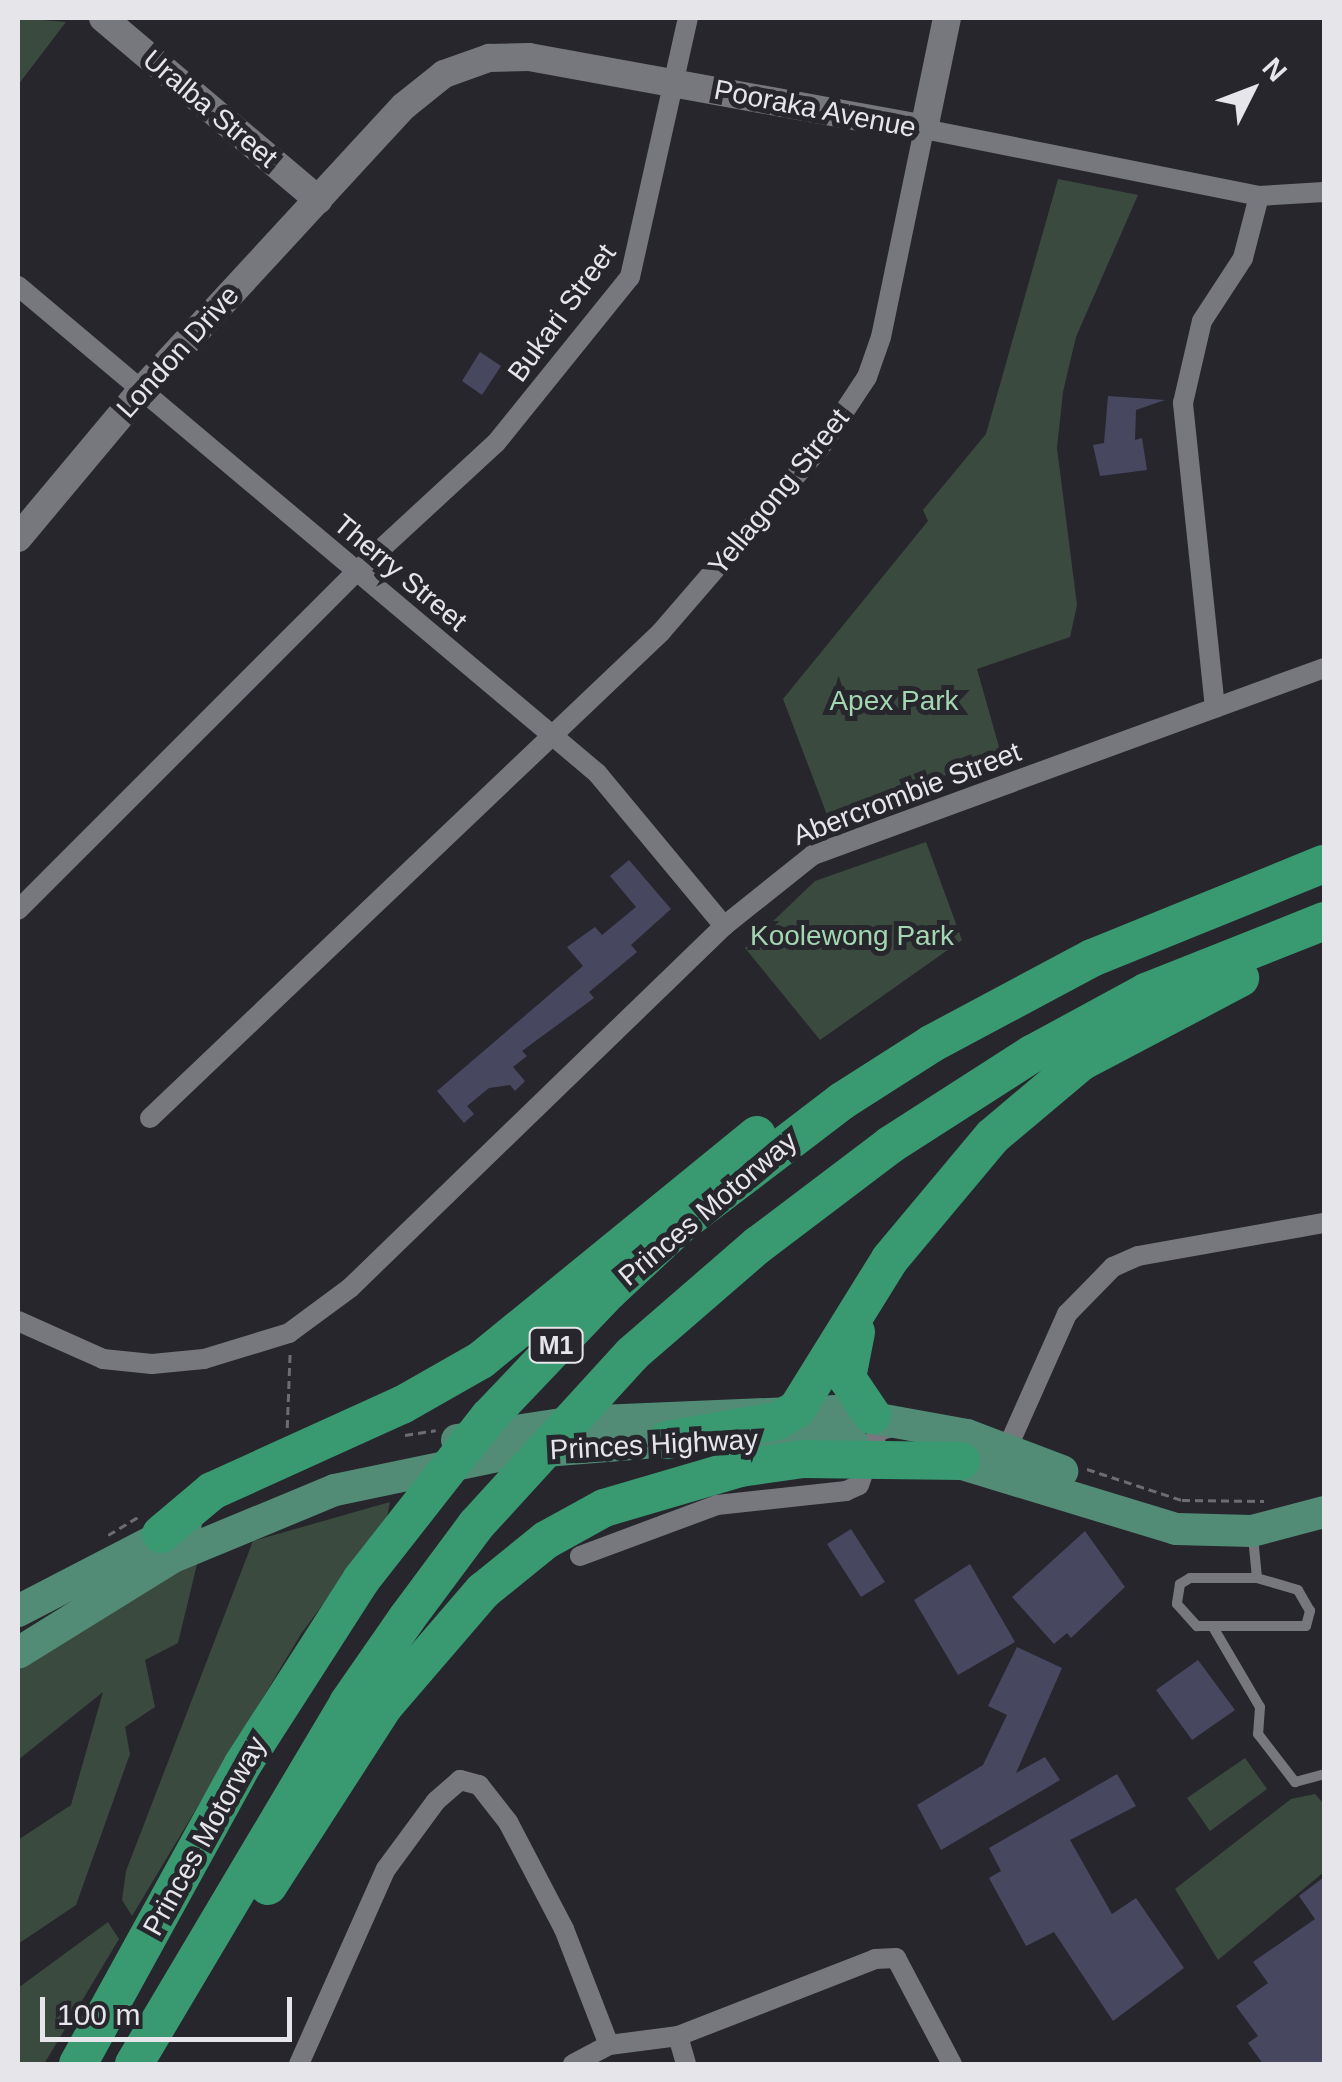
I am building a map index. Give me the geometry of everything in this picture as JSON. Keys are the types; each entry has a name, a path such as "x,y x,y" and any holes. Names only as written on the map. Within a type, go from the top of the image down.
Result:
{"highway":[{"name":"Princes Motorway","path":"78,2064 243,1764 362,1580 489,1417 608,1292 696,1212 842,1101 931,1044 1092,958 1278,879 1324,864"},
{"path":"161,1534 212,1490 402,1405 482,1360 710,1168 946,1013 1141,919 1265,874 1278,879"},
{"name":"Princes Motorway","path":"134,2064 348,1703 397,1632 476,1525 632,1354 758,1245 890,1145 1032,1054 1146,992 1324,921"},
{"path":"667,1440 777,1421 797,1410 890,1258 994,1136 1081,1062 1198,998 1324,941"},
{"path":"869,1440 847,1378 850,1343 929,1210"},
{"path":"156,2064 384,1706 506,1570 571,1524 648,1492 740,1468 869,1440 961,1461"}],"main road":[{"name":"Princes Highway","path":"18,1610 161,1534 300,1480 412,1448 626,1418 797,1410 869,1440"},
{"name":"Princes Highway","path":"18,1652 189,1549 268,1514 392,1475 602,1446 667,1440 869,1440 920,1424 1158,1526 1252,1531 1322,1513"},
{"name":"Princes Highway","path":"961,1461 1002,1460 1162,1508 1322,1513"}],"street":[{"name":"Uralba Street","path":"103,18 318,200"},
{"name":"Bukari Street","path":"18,910 356,572 517,421 630,277 688,18"},
{"name":"Yellagong Street","path":"150,1118 682,610 820,448 860,388 881,337 948,18"},
{"name":"Pooraka Avenue","path":"345,171 424,87 465,64 529,56 1260,196 1324,192"},
{"name":"London Drive","path":"18,538 140,392 345,171"},
{"path":"1215,708 1183,403 1202,321 1243,258 1260,196"},
{"name":"Therry Street","path":"18,286 597,773 724,926"},
{"name":"Abercrombie Street","path":"18,1321 103,1359 152,1364 204,1359 289,1333 321,1313 724,926 813,854 1324,668"},
{"path":"1002,1460 1067,1314 1114,1267 1138,1256 1324,1223"},
{"path":"580,1556 717,1505 846,1490 859,1485 869,1440"},
{"path":"298,2064 386,1869 436,1801 460,1780 479,1785 508,1822 564,1929 609,2046"},
{"path":"573,2064 609,2046 678,2036 874,1959 896,1958 952,2064"},
{"path":"678,2036 686,2064"}],"lane":[{"path":"1252,1531 1257,1578"},
{"path":"1190,1578 1257,1578 1298,1590 1310,1611 1306,1626 1213,1627 1186,1622 1178,1604 1180,1584 1190,1578"},
{"path":"1213,1627 1260,1707 1258,1734 1295,1782 1324,1774"}],"path":[{"path":"286,1444 290,1350 306,1342"},
{"path":"1083,1468 1182,1500 1279,1500"}],"green space":[{"path":"18,18 66,22 18,85"},
{"name":"Apex Park","path":"1058,179 1138,195 1076,337 1063,392 1057,448 1077,605 1070,637 977,669 1001,754 829,820 783,699 928,521 923,510 986,434"},
{"name":"Koolewong Park","path":"926,842 962,940 820,1040 745,948 815,881"},
{"path":"390,1502 387,1517 301,1634 132,1916 122,1900 126,1871 253,1541"},
{"path":"198,1560 178,1643 145,1660 155,1707 125,1727 130,1754 76,1905 18,1944 18,1840 71,1805 103,1692 18,1760 18,1671"},
{"path":"1245,1758 1267,1789 1210,1831 1187,1798"},
{"path":"1315,1794 1324,1804 1324,1872 1218,1960 1175,1889 1291,1799"},
{"path":"108,1922 119,1939 44,2064 18,2064 18,1988"}],"building":[{"path":"480,352 501,366 482,395 462,381"},
{"path":"1108,396 1165,400 1136,410 1135,440 1142,438 1147,470 1100,476 1093,445 1104,443"},
{"path":"629,860 671,909 631,945 637,952 589,992 594,998 522,1051 527,1056 513,1067 525,1081 515,1091 510,1085 489,1088 467,1106 474,1114 464,1123 437,1091 583,966 567,947 595,927 602,935 636,907 610,876"},
{"path":"851,1529 885,1582 861,1597 827,1544"},
{"path":"1085,1531 1125,1587 1071,1638 1067,1633 1054,1644 1012,1597"},
{"path":"970,1564 1015,1642 958,1675 914,1600"},
{"path":"1017,1647 1062,1668 1016,1773 1045,1757 1060,1780 941,1850 917,1805 983,1765 1007,1715 988,1706"},
{"path":"1198,1660 1235,1710 1192,1740 1156,1690"},
{"path":"1117,1774 1136,1806 1070,1840 1112,1914 1136,1898 1184,1968 1113,2021 1054,1932 1026,1946 989,1878 1001,1871 989,1848"},
{"path":"1324,1877 1324,2064 1263,2064 1248,2043 1258,2036 1236,2006 1268,1983 1253,1962 1315,1919 1299,1896"}]}
